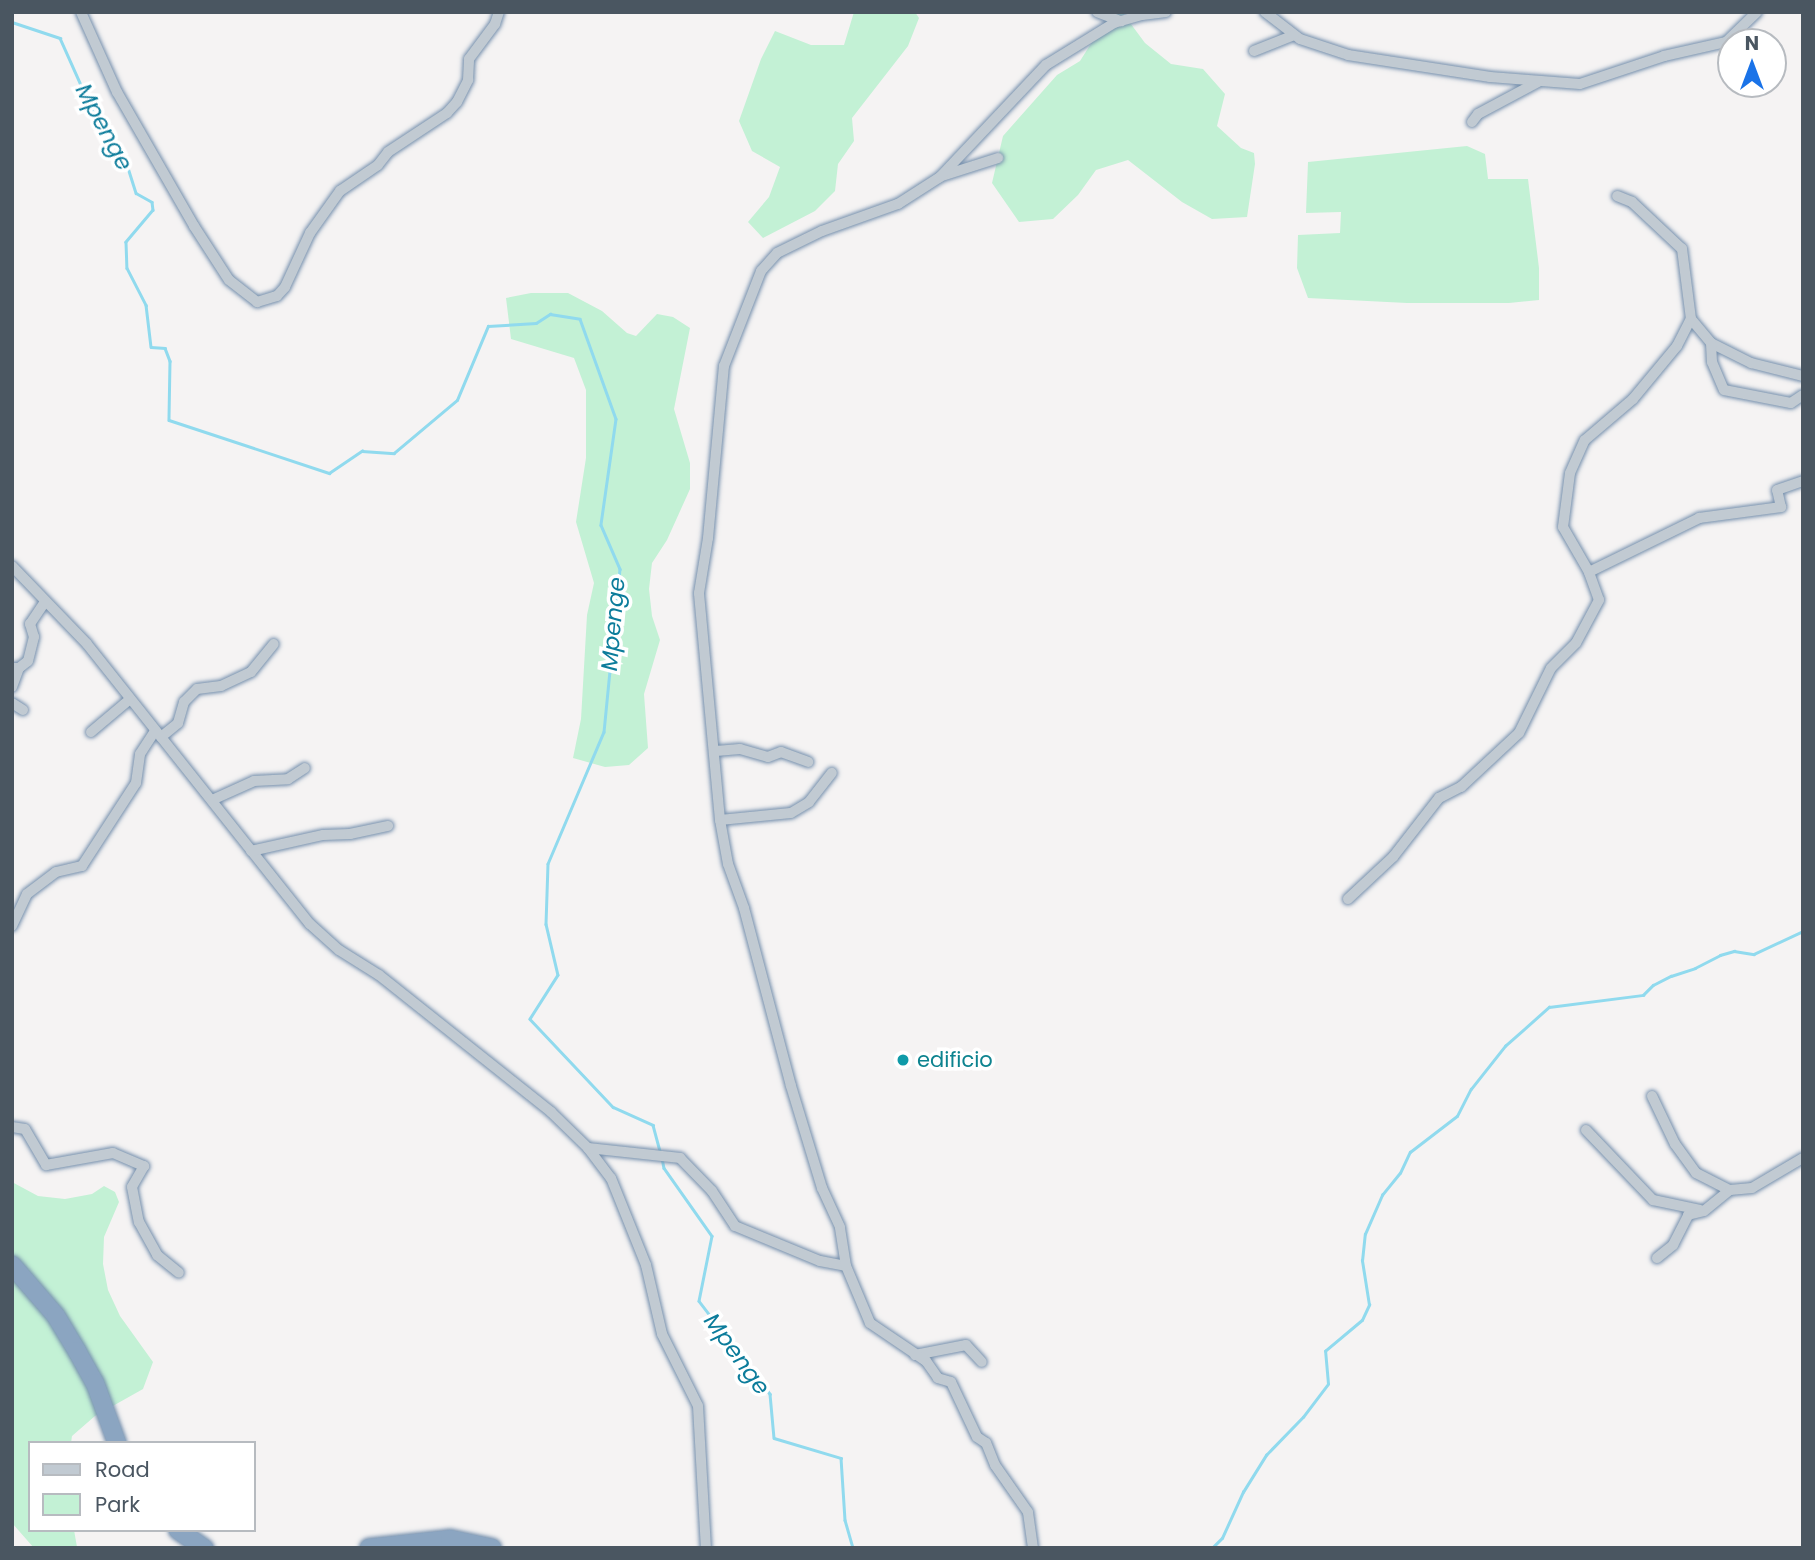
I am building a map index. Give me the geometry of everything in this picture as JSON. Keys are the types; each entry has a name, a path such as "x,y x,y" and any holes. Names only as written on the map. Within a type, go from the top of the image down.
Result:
{"highway":[{"path":"12,1265 56,1316 77,1351 95,1383 116,1441"},
{"path":"181,1532 204,1548"},
{"path":"369,1548 450,1539 492,1548"}],"street":[{"path":"81,12 117,92 194,226 229,280 257,302 277,296 285,287 310,233 340,191 378,165 388,152 447,113 457,102 468,80 469,59 495,24 499,12"},
{"path":"1097,12 1122,21"},
{"path":"1033,1548 1028,1512 995,1465 986,1443 976,1437 951,1382 938,1378 926,1361 870,1323 846,1266 840,1227 822,1188 791,1086 744,908 728,864 720,820 716,751 699,593 708,538 724,366 761,271 777,253 822,231 898,204 940,177 1046,65 1122,21 1166,12"},
{"path":"1265,12 1294,35 1321,48 1348,55 1538,82 1580,84 1664,56 1726,42 1757,12"},
{"path":"1254,51 1294,35"},
{"path":"1472,122 1478,114 1538,82"},
{"path":"940,177 998,158"},
{"path":"1616,196 1632,202 1682,249 1691,319 1711,343 1751,363 1803,376"},
{"path":"1348,899 1393,857 1439,798 1461,786 1519,733 1551,668 1576,643 1599,600 1589,572 1563,527 1570,473 1585,440 1633,399 1677,346 1691,319"},
{"path":"1711,343 1712,362 1724,390 1791,402 1803,395"},
{"path":"1589,572 1699,519 1756,513 1781,507 1777,490 1803,481"},
{"path":"12,566 87,644 275,883 327,940 379,975 542,1104 588,1148 611,1178 646,1265 662,1334 698,1406 706,1548"},
{"path":"12,687 16,668 28,661 34,637 30,624 45,602"},
{"path":"12,926 27,894 57,872 82,866 136,783 140,754 158,734 178,723 184,702 197,689 221,686 251,672 274,645"},
{"path":"91,732 130,700"},
{"path":"12,703 23,710"},
{"path":"716,751 740,749 768,757 789,753 808,762"},
{"path":"212,800 254,781 288,779 305,768"},
{"path":"720,820 792,813 809,802 832,773"},
{"path":"251,851 323,835 350,834 388,826"},
{"path":"1652,1096 1675,1144 1696,1173 1730,1190 1752,1188 1803,1158"},
{"path":"12,1127 25,1129 46,1165 113,1153 144,1166 132,1187 139,1222 157,1255 179,1273"},
{"path":"1586,1130 1653,1199 1704,1211"},
{"path":"588,1148 680,1158 712,1191 735,1226 820,1261 846,1266"},
{"path":"1657,1258 1674,1245 1688,1215 1704,1211 1730,1190"},
{"path":"915,1355 966,1345 975,1351 982,1362"}],"green space":[{"path":"854,12 915,12 919,18 908,46 852,118 854,141 838,164 835,191 815,211 763,238 748,222 769,197 780,167 752,151 739,121 761,59 775,31 811,45 844,45"},
{"path":"1111,12 1122,12 1145,43 1171,64 1203,69 1225,94 1217,126 1241,148 1254,153 1255,164 1247,217 1212,219 1182,202 1128,160 1096,170 1078,195 1053,219 1019,222 992,183 1003,136 1057,75 1080,61"},
{"path":"1467,146 1485,154 1488,179 1528,179 1539,268 1539,300 1509,303 1407,303 1308,298 1297,268 1298,235 1340,233 1341,212 1306,213 1308,162"},
{"path":"531,293 568,293 602,311 627,333 636,336 657,314 673,317 690,328 674,409 690,463 690,489 667,540 652,563 649,589 652,616 660,640 644,694 648,748 629,765 605,767 573,758 581,719 587,615 594,583 576,522 586,458 586,390 574,358 511,339 506,298"},
{"path":"12,1182 38,1196 65,1199 92,1194 104,1186 115,1192 119,1202 104,1237 103,1264 108,1290 120,1316 153,1362 143,1389 95,1416 72,1436 71,1441 28,1441 28,1532 74,1532 77,1547 34,1548 12,1523"}],"waterway":[{"name":"Mpenge","path":"12,22 60,38 102,132 123,152 136,193 152,202 153,210 126,242 127,268 146,305 151,347 165,348 170,361 169,420 329,473 362,451 394,453 457,400 488,326 536,323 550,314 580,319 616,419 601,525 620,569 604,732 548,864 546,924 558,975 530,1019 613,1107 653,1125 660,1151"},
{"path":"1212,1548 1222,1538 1243,1492 1266,1455 1303,1417 1328,1384 1325,1351 1362,1320 1369,1305 1362,1261 1365,1234 1382,1195 1400,1173 1410,1152 1457,1116 1471,1089 1505,1046 1549,1007 1643,995 1653,985 1720,955 1734,951 1754,954 1803,931"},
{"name":"Mpenge","path":"662,1158 664,1168 712,1236 699,1301 770,1394 774,1438 841,1458 845,1520 853,1548"}],"place":[{"name":"edificio","path":"903,1060"}]}
